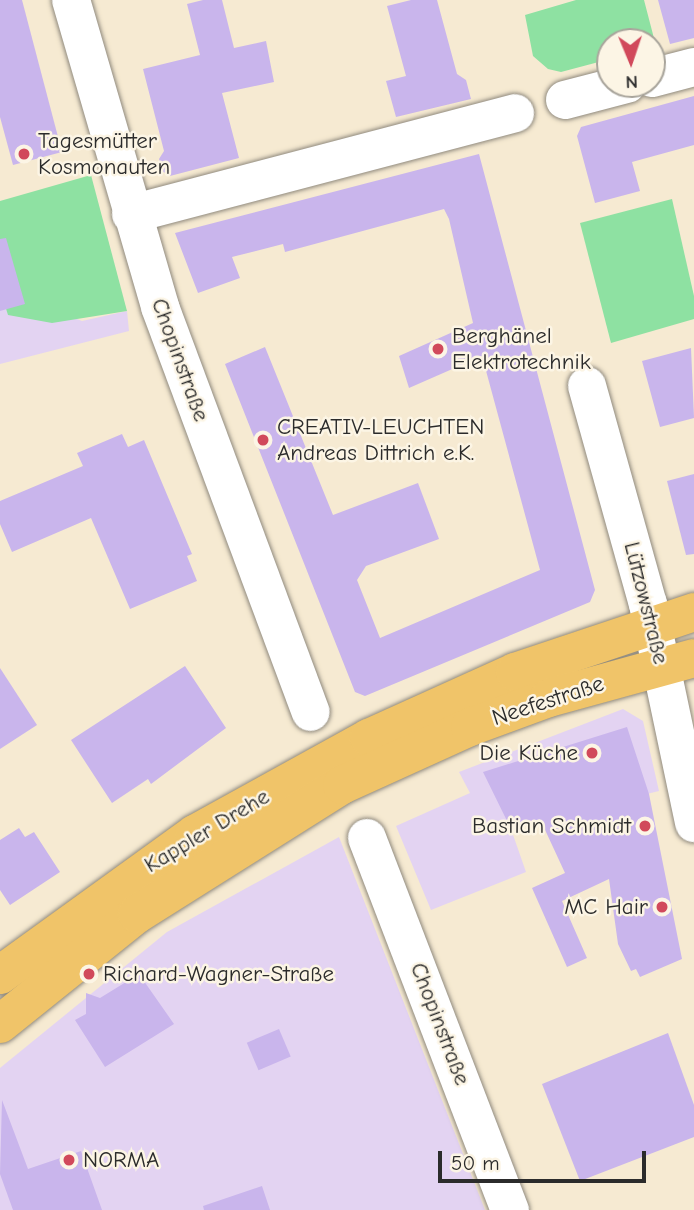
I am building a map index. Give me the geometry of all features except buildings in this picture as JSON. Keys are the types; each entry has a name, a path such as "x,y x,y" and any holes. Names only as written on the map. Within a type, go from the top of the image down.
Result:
{"main road":[{"name":"Neefestraße","path":"428,709 515,672 694,612"},
{"name":"Neefestraße","path":"406,754 549,698 678,663"},
{"name":"Kappler Drehe","path":"0,975 195,834 428,709"},
{"name":"Kappler Drehe","path":"0,1024 78,958 199,873 342,785 406,754"}],"street":[{"name":"Chopinstraße","path":"71,0 160,307 311,712"},
{"path":"666,74 694,67"},
{"path":"565,100 596,92"},
{"path":"131,214 515,113"},
{"name":"Lützowstraße","path":"587,386 653,624 678,663 694,822"},
{"name":"Chopinstraße","path":"367,838 510,1210"}],"shaded area":[{"path":"0,289 82,321 127,311 129,331 0,364"},
{"path":"623,709 643,721 659,791 573,812 543,825 539,819 511,829 526,872 431,910 396,826 470,793 459,772"},
{"path":"339,837 485,1210 0,1210 0,1068 167,932"}],"green space":[{"path":"576,0 644,0 651,28 596,28 596,63 561,72 548,69 533,56 525,15"},
{"path":"91,175 127,311 52,323 8,315 0,289 0,201"},
{"path":"672,199 694,296 694,319 611,343 580,223"}],"place":[{"name":"Tagesmütter Kosmonauten","path":"24,154"},
{"name":"Berghänel Elektrotechnik","path":"438,349"},
{"name":"CREATIV-LEUCHTEN Andreas Dittrich e.K.","path":"263,440"},
{"name":"Die Küche","path":"592,753"},
{"name":"Bastian Schmidt","path":"645,826"},
{"name":"MC Hair","path":"662,907"},
{"name":"Richard-Wagner-Straße","path":"89,974"},
{"name":"NORMA","path":"69,1160"}]}
